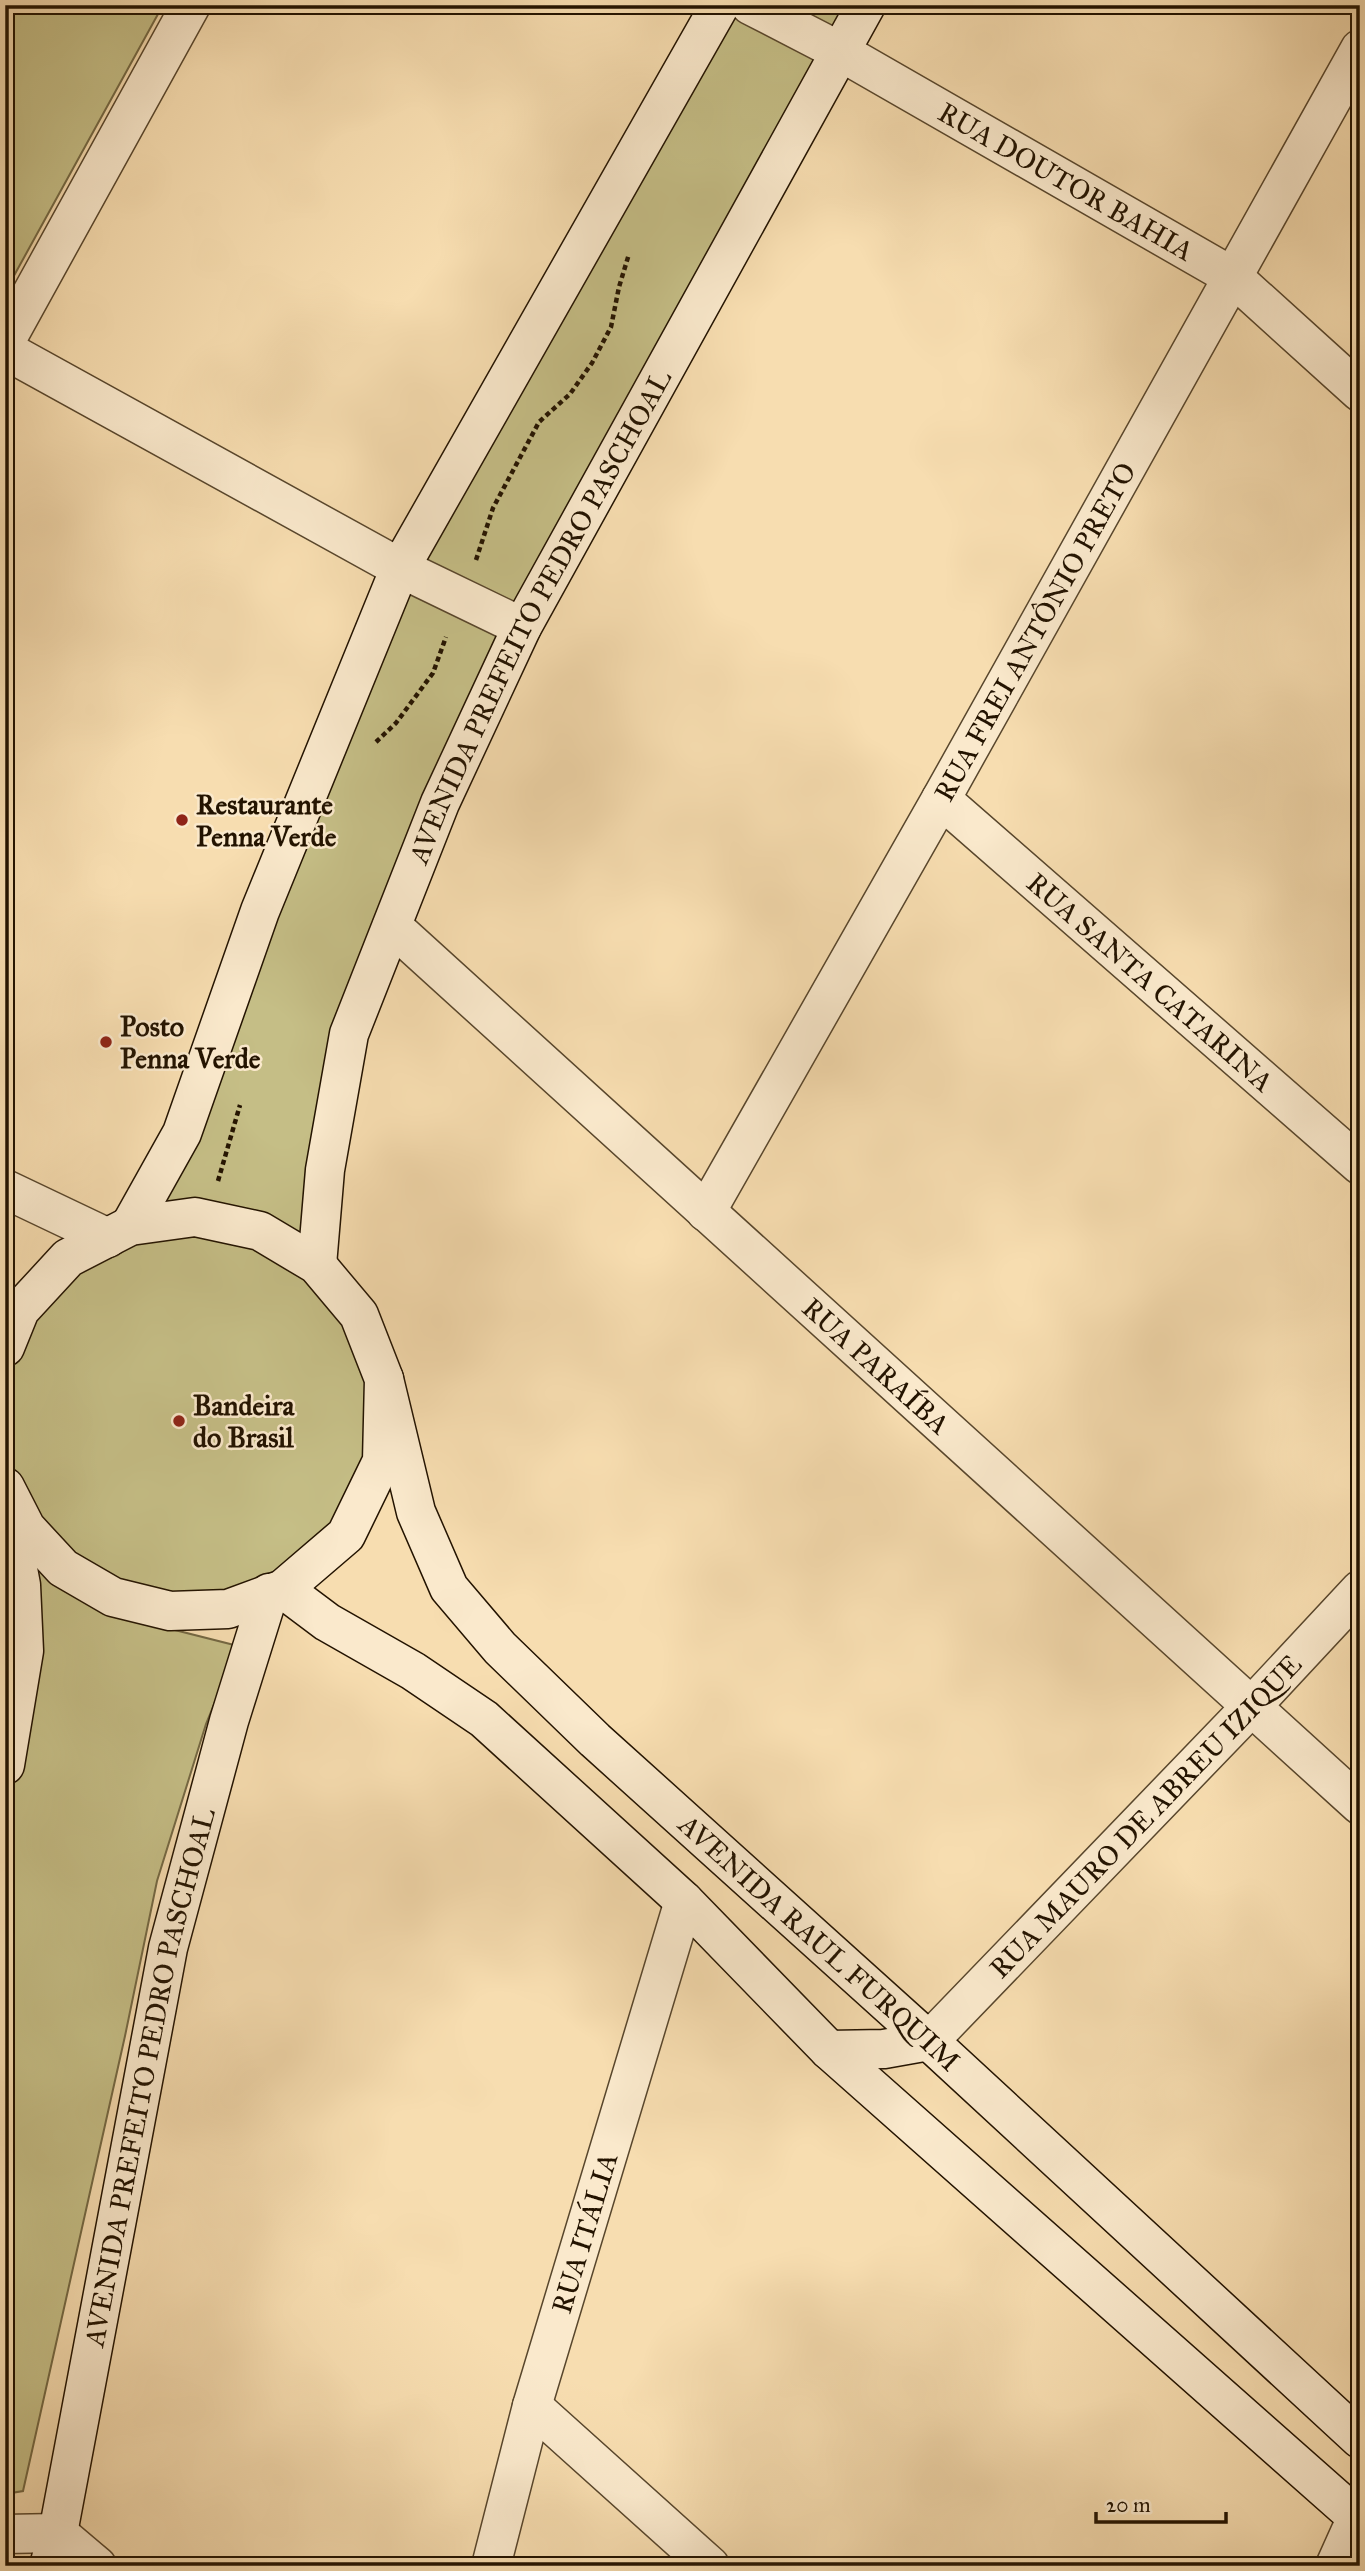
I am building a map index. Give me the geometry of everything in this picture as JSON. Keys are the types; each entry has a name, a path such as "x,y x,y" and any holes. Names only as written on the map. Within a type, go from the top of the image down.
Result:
{"main road":[{"path":"5,342 191,5"},
{"path":"119,1232 182,1133 260,911 400,568 720,5"},
{"name":"RUA DOUTOR BAHIA","path":"750,5 841,52 1233,277 1360,392"},
{"name":"AVENIDA PREFEITO PEDRO PASCHOAL","path":"317,1265 326,1170 349,1034 440,803 522,627 866,5"},
{"name":"RUA FREI ANTÔNIO PRETO","path":"706,1212 942,799 1360,49"},
{"path":"5,350 400,568 522,627"},
{"name":"RUA SANTA CATARINA","path":"942,799 1360,1165"},
{"name":"RUA PARAÍBA","path":"392,926 1360,1805"},
{"path":"5,1189 119,1232"},
{"path":"5,1347 20,1310 68,1258 119,1232 195,1217 260,1231 317,1265 359,1315 384,1379 382,1461 346,1535 276,1591 228,1609 170,1611 113,1597 63,1568 26,1528 5,1487"},
{"name":"AVENIDA RAUL FURQUIM","path":"384,1379 416,1512 449,1588 500,1648 595,1740 929,2041 1360,2439"},
{"path":"5,1499 22,1585 24,1651 5,1765"},
{"name":"RUA MAURO DE ABREU IZIQUE","path":"929,2041 1360,1590"},
{"path":"276,1591 413,1671 484,1718 684,1902 829,2050 1358,2518 1335,2566"},
{"name":"AVENIDA PREFEITO PEDRO PASCHOAL","path":"54,2549 168,1948 229,1721 276,1591"},
{"name":"RUA ITÁLIA","path":"491,2566 532,2406 684,1902"},
{"path":"829,2050 884,2049 929,2041"},
{"path":"532,2406 710,2566"},
{"path":"5,2534 97,2566"}],"shaded area":[{"path":"5,5 163,5 5,292"},
{"path":"783,5 849,5 835,32"},
{"path":"733,13 819,56 514,609 420,562"},
{"path":"410,589 499,634 368,947 311,1248 146,1214"},
{"path":"188,1232 224,1235 259,1246 290,1263 318,1286 341,1314 358,1345 369,1380 372,1416 369,1452 358,1487 341,1518 318,1546 290,1569 259,1586 224,1597 188,1600 152,1597 117,1586 86,1569 58,1546 35,1518 18,1487 7,1452 4,1416 7,1380 18,1345 35,1314 58,1286 86,1263 117,1246 152,1235"},
{"path":"30,1543 167,1628 238,1646 206,1724 157,1881 23,2491 5,2494 5,1811 25,1706"}],"place":[{"name":"Restaurante Penna Verde","path":"182,820"},
{"name":"Posto Penna Verde","path":"106,1042"},
{"name":"Bandeira do Brasil","path":"179,1421"}]}
